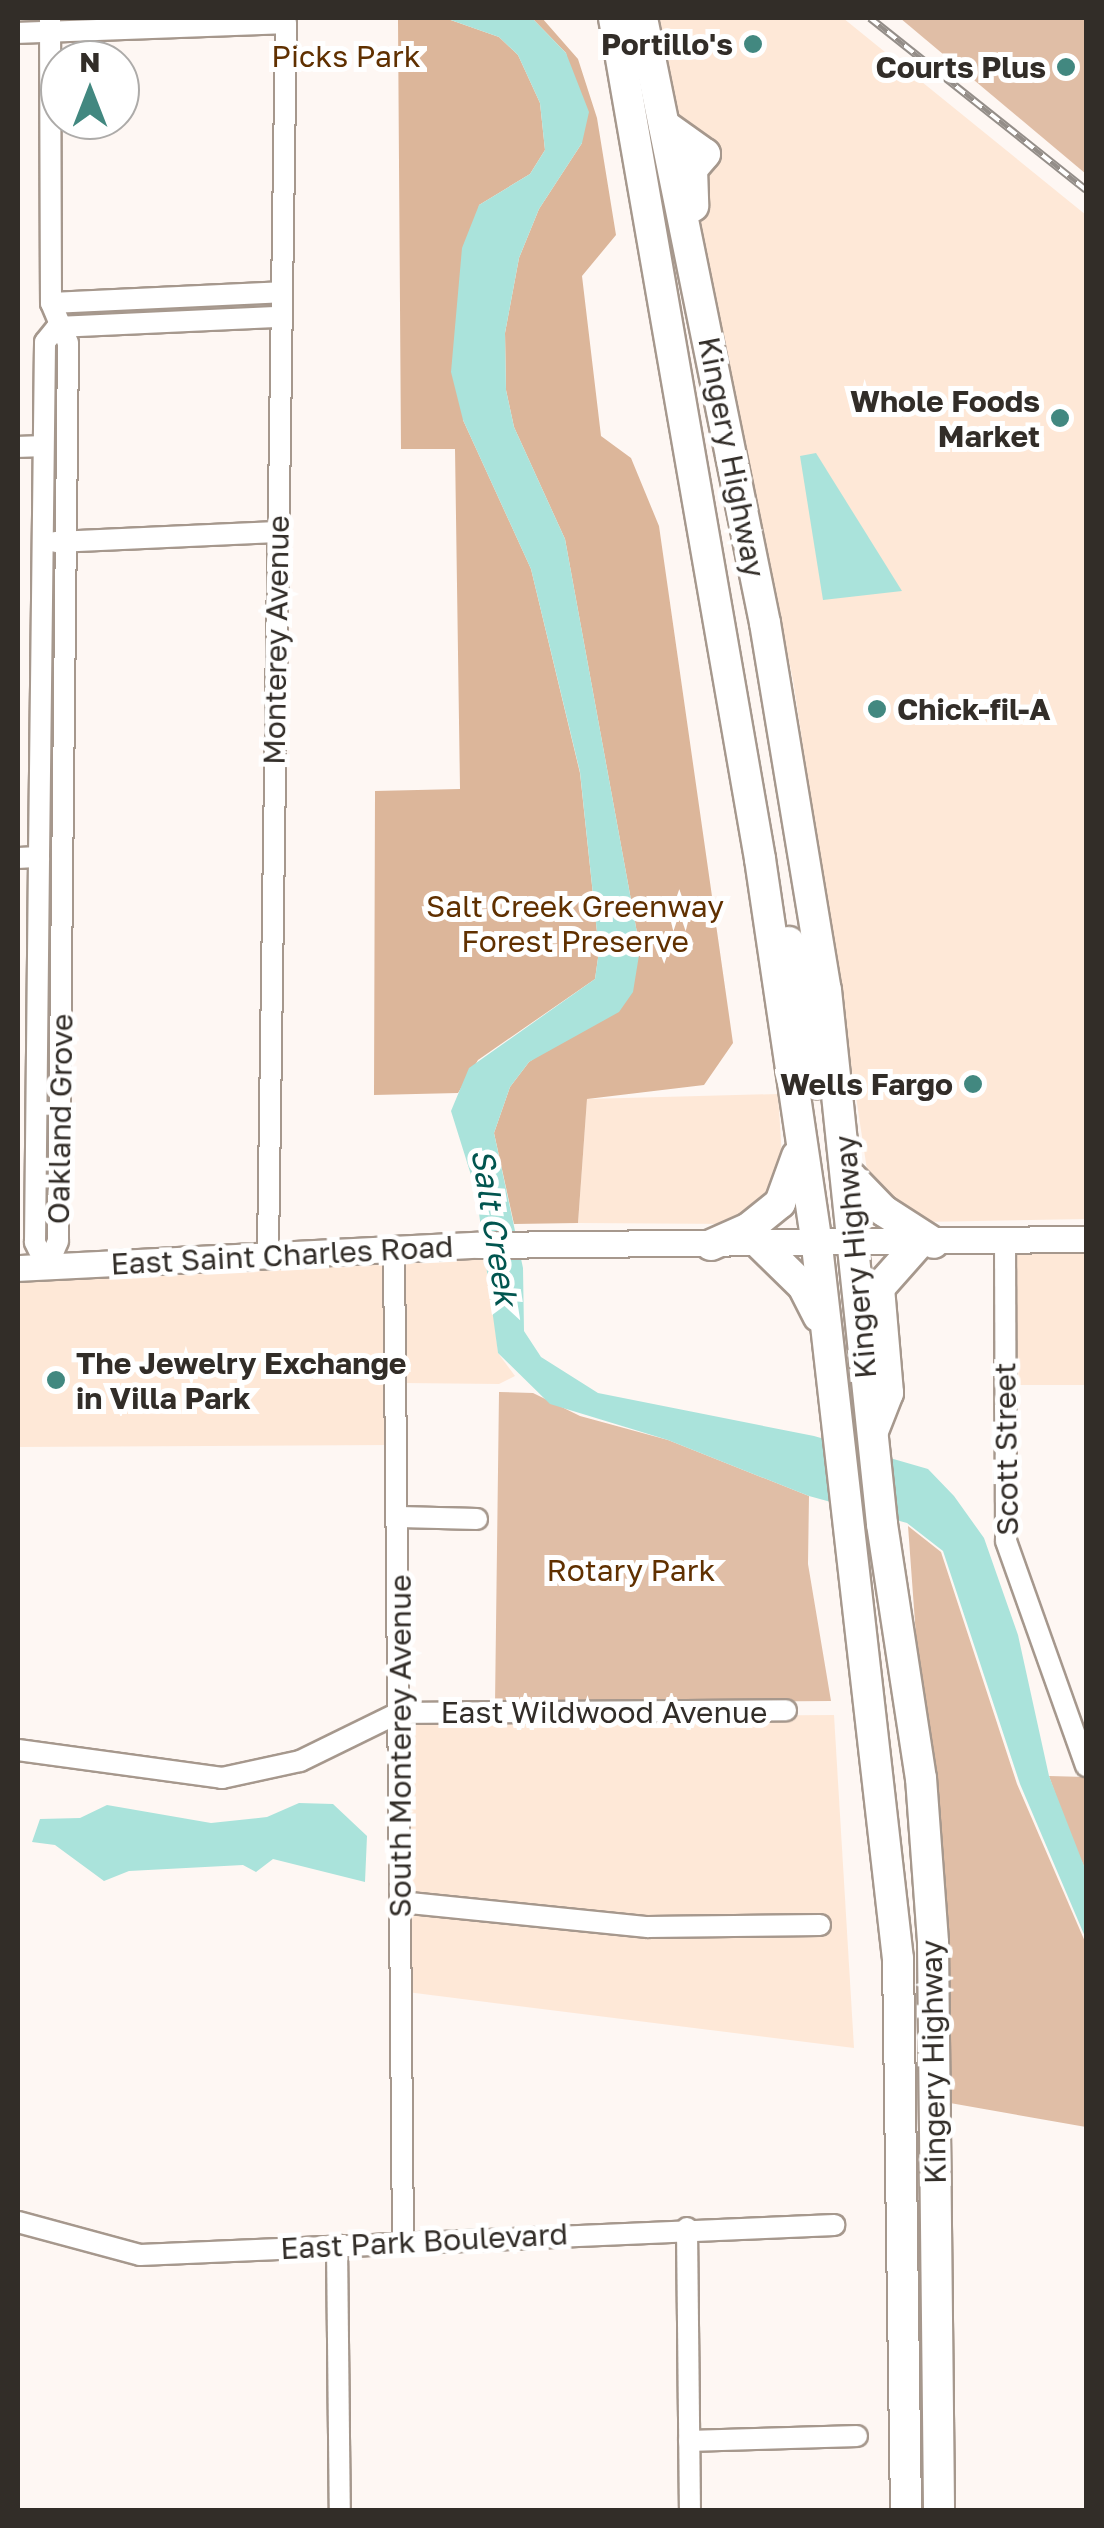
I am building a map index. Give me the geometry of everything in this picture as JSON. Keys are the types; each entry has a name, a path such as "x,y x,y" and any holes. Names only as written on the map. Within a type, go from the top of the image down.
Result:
{"highway":[{"name":"Kingery Highway","path":"614,18 760,859 816,1246 898,1959 906,2510"},
{"name":"Kingery Highway","path":"642,18 711,348 802,843 849,1175 850,1246 872,1441 921,1778 932,1943 940,2510"},
{"path":"760,859 806,1006 834,1217 850,1246"},
{"path":"711,1246 749,1228 780,1203 790,1188 802,1133"},
{"path":"849,1175 884,1211 926,1244 879,1288 888,1392 872,1441"},
{"path":"761,1246 803,1286 826,1335"}],"main road":[{"name":"East Saint Charles Road","path":"18,1268 547,1244 850,1246 1086,1239"}],"street":[{"name":"Monterey Avenue","path":"50,25 286,23 268,1256"},
{"path":"18,33 50,25"},
{"name":"Oakland Grove","path":"47,1266 58,1241 68,343 57,327 51,303 50,25"},
{"path":"51,303 281,292"},
{"path":"57,327 281,317"},
{"name":"Oakland Grove","path":"47,1266 36,1242 28,858 43,543 44,342 57,327"},
{"path":"18,447 43,446"},
{"path":"43,543 278,532"},
{"name":"Scott Street","path":"1004,1241 1006,1542 1085,1764"},
{"name":"South Monterey Avenue","path":"394,1250 400,1517 403,2242"},
{"path":"400,1517 477,1518"},
{"name":"East Wildwood Avenue","path":"18,1750 222,1778 300,1761 398,1713 786,1710"},
{"path":"400,1902 648,1927 820,1925"},
{"name":"East Park Boulevard","path":"18,2222 140,2255 687,2228 834,2225"},
{"path":"687,2228 690,2510"},
{"path":"337,2246 340,2510"},
{"path":"689,2441 858,2436"}],"shaded area":[{"path":"653,18 843,18 1086,215 1086,1219 921,1222 869,1183 793,680"},
{"path":"778,1094 784,1188 734,1224 578,1223 587,1099"},
{"path":"487,1253 498,1353 515,1376 499,1384 403,1383 401,1256"},
{"path":"1011,1253 1086,1253 1086,1385 1011,1385"},
{"path":"388,1257 389,1445 18,1447 18,1274"},
{"path":"834,1715 854,2048 407,1992 403,1718"}],"green space":[{"name":"Salt Creek Greenway Forest Preserve","path":"293,18 445,18 499,37 518,55 540,103 545,150 530,174 479,205 463,420 531,569 580,773 599,951 595,979 478,1060 458,1093 374,1095 375,791 460,789 455,449 401,449 398,20"},
{"path":"532,18 542,18 578,59 597,118 616,235 582,276 601,436 631,458 659,526 733,1043 704,1085 587,1099 578,1223 514,1224 494,1133 510,1087 529,1062 561,1040 640,949 565,539 514,427 506,390 505,333 519,258 539,209 582,143 566,53"},
{"path":"900,18 1086,18 1086,174"},
{"name":"Rotary Park","path":"499,1392 533,1393 580,1416 668,1440 809,1496 808,1564 831,1701 495,1704"},
{"path":"908,1526 941,1552 1017,1784 1086,1944 1086,2127 950,2103"},
{"path":"1049,1776 1086,1777 1086,1871 1069,1833"}],"water":[{"name":"Salt Creek","path":"445,18 532,18 566,53 589,112 582,143 539,209 519,258 505,333 506,390 514,427 565,539 640,949 633,992 619,1012 529,1062 510,1087 494,1133 523,1268 524,1331 541,1357 598,1393 814,1436 928,1469 954,1496 984,1538 1018,1635 1049,1776 1086,1871 1086,1939 1020,1784 943,1551 907,1523 809,1496 668,1440 550,1404 498,1353 476,1191 451,1111 469,1068 595,979 599,951 580,772 531,569 463,420 451,372 462,248 479,205 530,174 545,150 540,103 518,55 499,37"},
{"path":"816,453 902,591 823,600 800,456"},
{"path":"299,1803 333,1804 367,1836 365,1882 273,1859 256,1872 243,1865 129,1871 104,1881 55,1845 32,1842 40,1819 80,1818 107,1805 211,1823 267,1817"}],"railway":[{"path":"870,18 1086,190"}],"place":[{"name":"Portillo's","path":"753,44"},
{"name":"Courts Plus","path":"1066,67"},
{"name":"Whole Foods Market","path":"1060,418"},
{"name":"Chick-fil-A","path":"877,709"},
{"name":"Wells Fargo","path":"973,1084"},
{"name":"The Jewelry Exchange in Villa Park","path":"56,1380"}],"park label":[{"name":"Picks Park","path":"346,56"}]}
